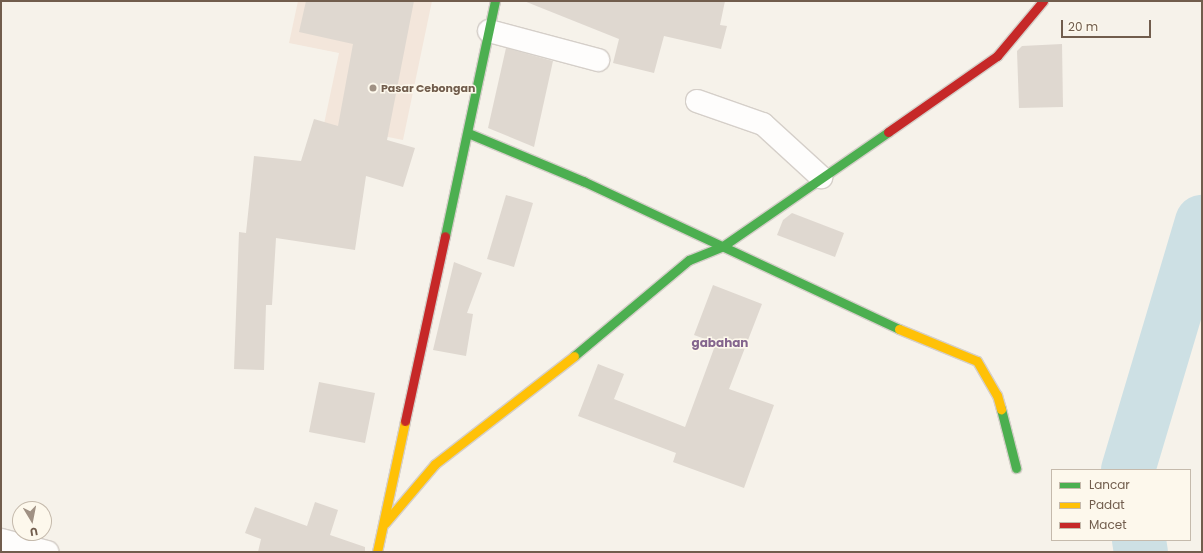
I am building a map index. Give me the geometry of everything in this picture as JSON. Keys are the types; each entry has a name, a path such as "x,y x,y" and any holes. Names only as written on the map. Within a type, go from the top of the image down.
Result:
{"street":[{"path":"377,552 496,1"},
{"path":"384,523 435,464 538,385 689,260 723,246 997,56 1043,1"},
{"path":"489,31 598,60"},
{"path":"697,101 763,124 821,177"},
{"path":"468,133 723,246 922,340 978,361 997,395 1016,468"},
{"path":"1,540 48,552"}],"shaded area":[{"name":"Pasar Cebongan","path":"298,1 432,1 403,140 324,124 339,53 289,43"}],"building":[{"path":"306,1 414,1 387,140 415,148 403,187 366,176 355,250 276,238 272,305 266,305 264,370 234,369 239,232 246,233 254,156 301,161 314,119 338,126 353,44 299,32"},
{"path":"524,1 725,1 720,25 727,26 721,49 664,36 654,73 613,63 619,39"},
{"path":"1062,44 1063,107 1019,108 1017,51 1022,46"},
{"path":"506,48 553,61 534,147 488,128"},
{"path":"506,195 533,203 514,267 487,259"},
{"path":"792,213 844,233 835,257 777,235 783,220"},
{"path":"454,262 482,273 467,313 473,314 466,356 433,350"},
{"path":"713,285 762,304 729,389 774,405 744,488 673,462 676,453 578,416 598,364 624,374 614,399 685,427 716,343 694,335"},
{"path":"319,382 375,393 365,443 309,432"},
{"path":"315,502 338,510 330,535 365,547 365,552 258,552 261,539 245,533 255,507 307,526"}],"waterway":[{"path":"1128,469 1202,222"},
{"path":"1139,541 1141,552"}],"traffic: fast":[{"path":"445,236 495,1"},
{"path":"574,356 689,260 723,246 888,132"},
{"path":"468,133 583,181 899,329"},
{"path":"1001,409 1016,468"}],"traffic: slow":[{"path":"899,329 977,361 997,395 1001,409"},
{"path":"385,523 435,464 574,356"},
{"path":"377,552 405,421"}],"traffic: jam":[{"path":"888,132 997,56 1043,1"},
{"path":"405,421 445,236"}],"place":[{"name":"Pasar Cebongan","path":"373,88"}],"district":[{"name":"gabahan","path":"720,343"}]}
